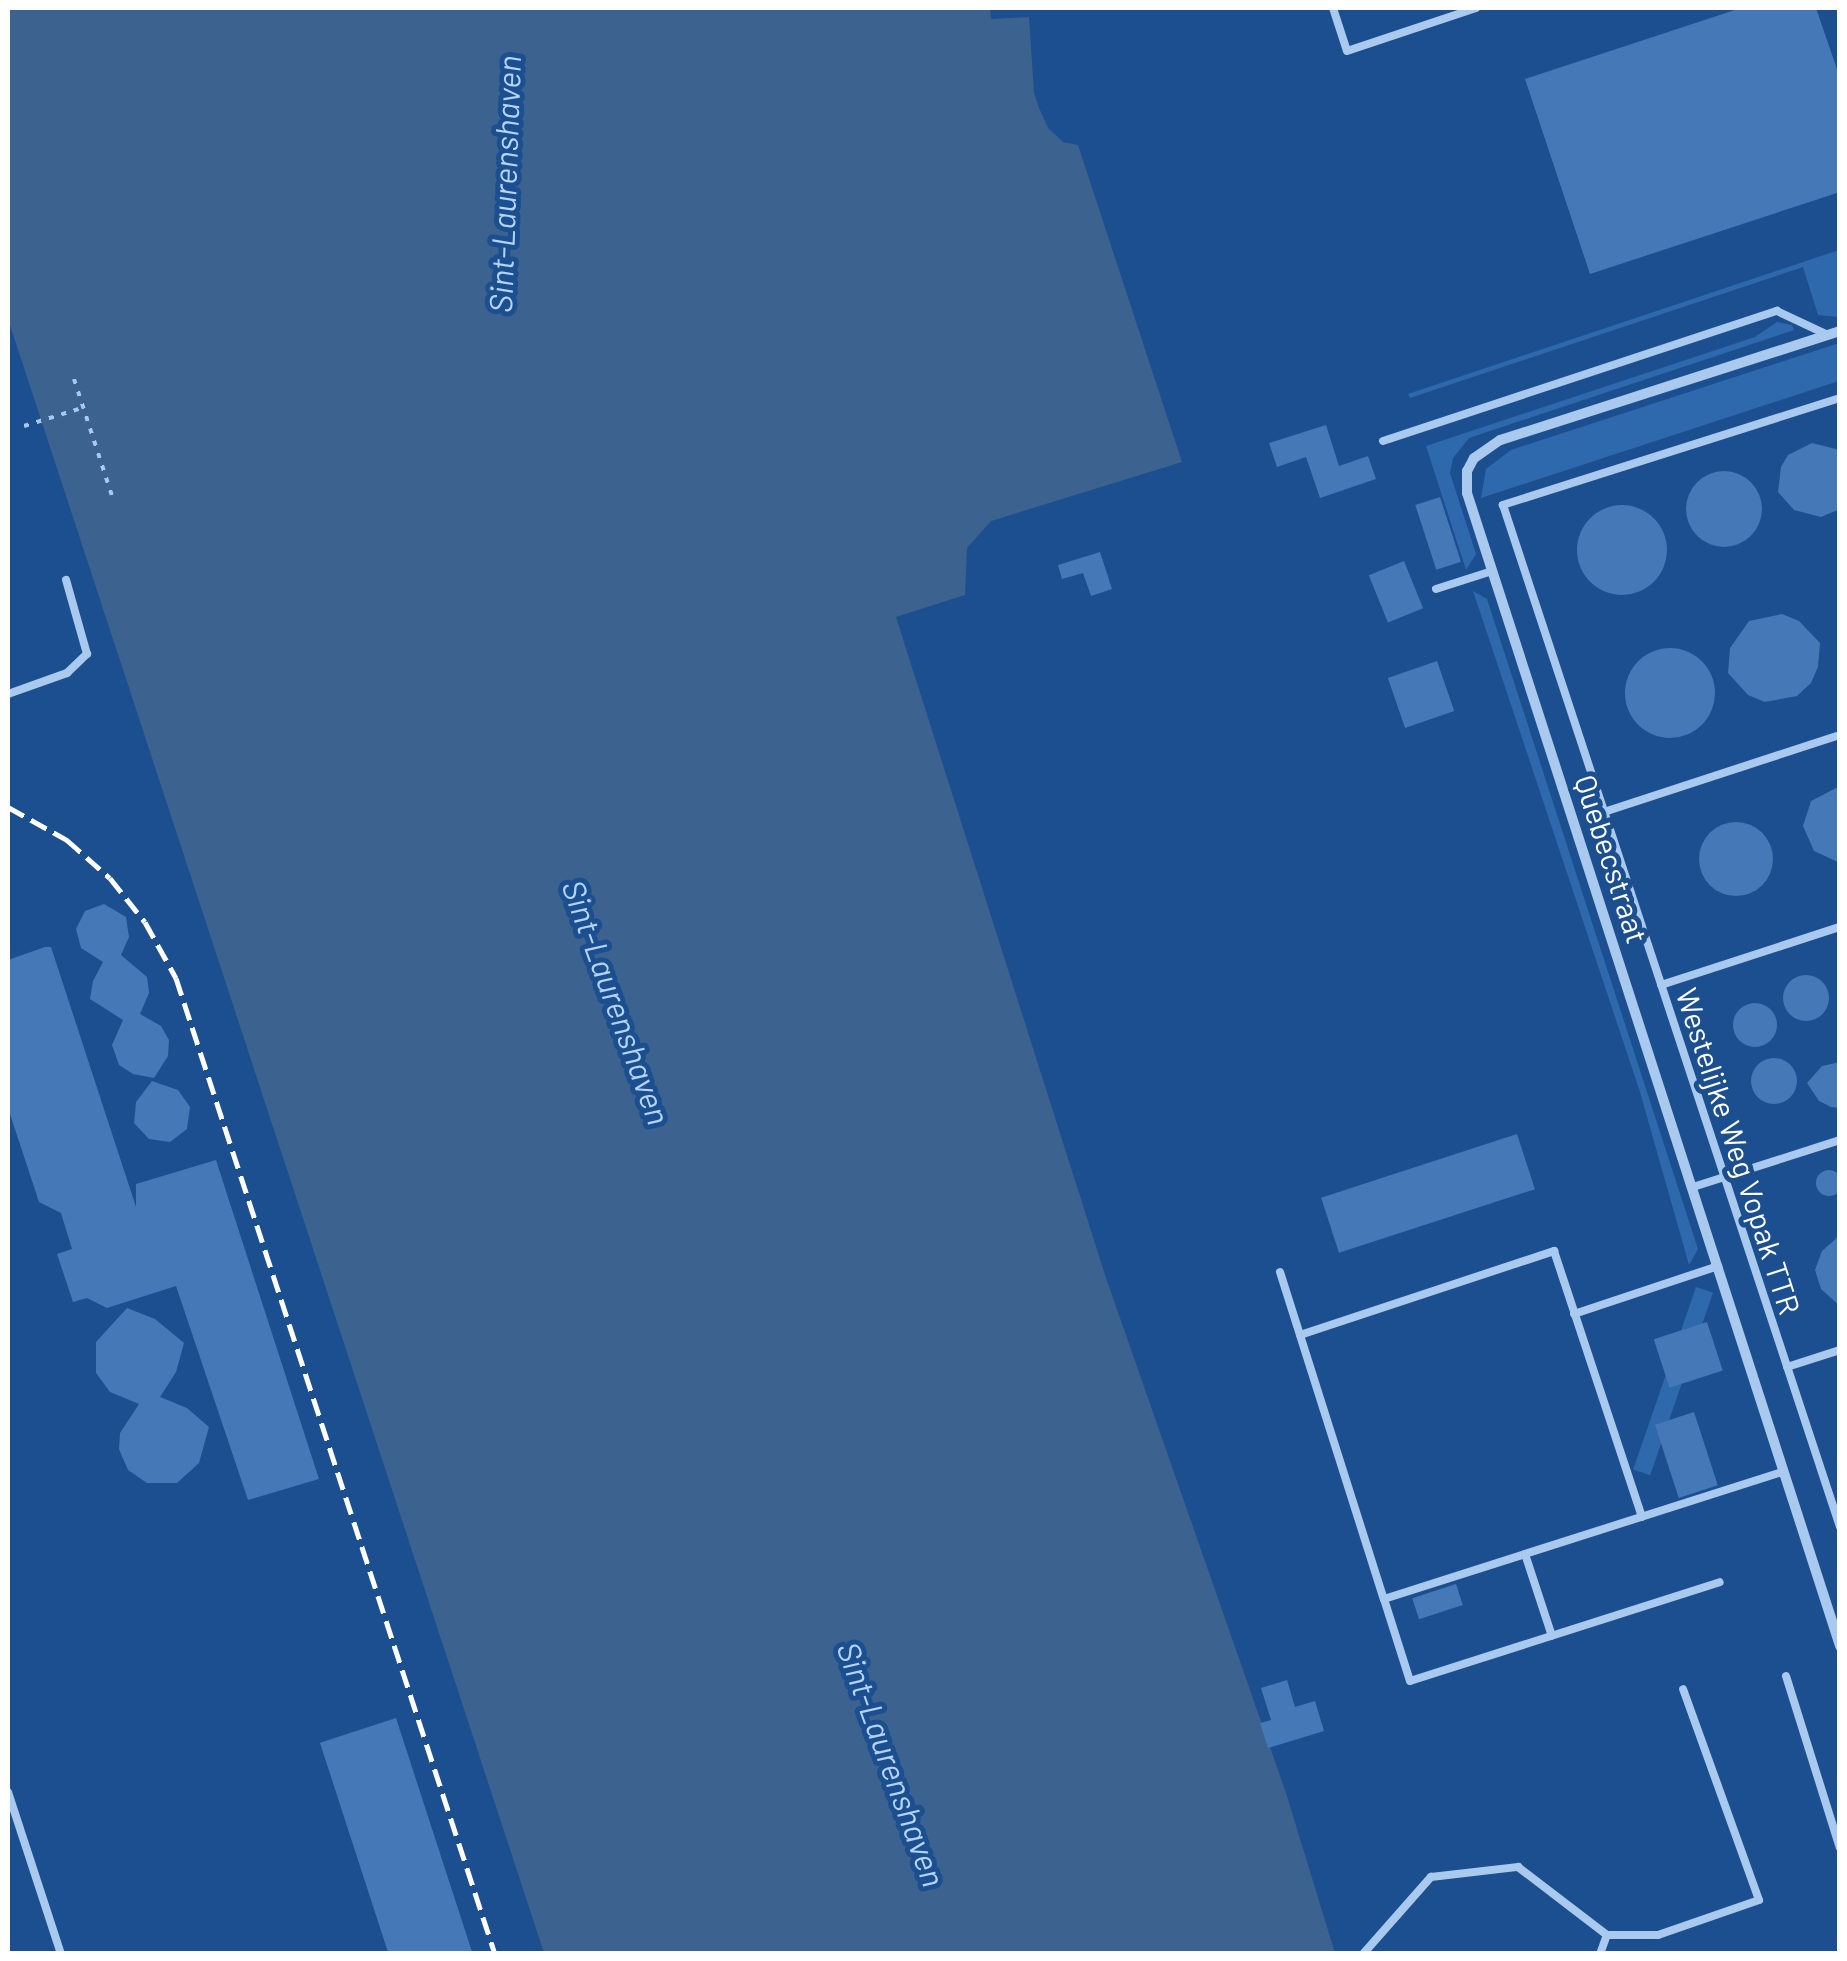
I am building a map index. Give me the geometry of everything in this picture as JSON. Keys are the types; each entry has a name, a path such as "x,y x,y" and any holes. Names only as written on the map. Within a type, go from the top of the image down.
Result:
{"street":[{"name":"Quebecstraat","path":"1834,333 1500,440 1483,450 1467,471 1467,493 1840,1646"}],"lane":[{"path":"1333,8 1347,51 1476,8"},
{"path":"1383,441 1778,311 1834,333"},
{"name":"Westelijke Weg Vopak TTR","path":"1840,398 1503,505 1840,1526"},
{"path":"1436,589 1492,571"},
{"path":"8,694 67,672 87,654 66,580"},
{"path":"1604,812 1840,736"},
{"path":"1661,985 1840,927"},
{"path":"1693,1187 1840,1140"},
{"path":"1300,1335 1554,1251 1642,1517"},
{"path":"1574,1314 1718,1266"},
{"path":"1280,1272 1410,1681 1720,1582"},
{"path":"1787,1367 1840,1350"},
{"path":"1384,1599 1783,1472"},
{"path":"1525,1554 1552,1636"},
{"path":"1786,1676 1840,1848"},
{"path":"1363,1954 1431,1877 1518,1866 1608,1935 1658,1935 1759,1900 1683,1688"},
{"path":"8,1792 12,1822 61,1954"},
{"path":"1600,1954 1608,1935"}],"path":[{"path":"74,379 112,496"},
{"path":"24,426 82,408"}],"shaded area":[{"path":"1839,250 1839,317 1818,315 1803,267 1410,398 1408,394"},
{"path":"1777,322 1792,325 1794,330 1469,438 1453,458 1450,473 1476,554 1466,570 1426,446 1755,337"},
{"path":"1839,343 1839,381 1481,498 1486,469 1511,450"},
{"path":"1473,591 1487,599 1698,1249 1689,1265 1640,1092"},
{"path":"1696,1287 1713,1293 1650,1475 1633,1469"}],"water":[{"name":"Sint-Laurenshaven","path":"8,8 990,8 991,19 1029,17 1034,93 1039,108 1048,128 1063,142 1078,145 1182,462 991,521 967,548 965,595 896,617 1106,1278 1286,1793 1335,1953 544,1953 8,319"}],"building":[{"path":"1741,8 1816,8 1840,78 1840,192 1590,274 1525,79"},
{"path":"1326,425 1339,466 1368,456 1376,479 1320,498 1306,457 1277,467 1269,443"},
{"path":"1812,443 1840,450 1840,509 1821,517 1794,510 1778,492 1781,467 1788,455"},
{"path":"1724,471 1751,482 1762,509 1751,536 1724,547 1697,536 1686,509 1697,482"},
{"path":"1440,497 1461,562 1436,570 1415,505"},
{"path":"1622,505 1654,518 1667,550 1654,582 1622,595 1590,582 1577,550 1590,518"},
{"path":"1100,552 1112,589 1091,596 1083,573 1062,579 1058,565"},
{"path":"1404,561 1423,608 1388,623 1369,575"},
{"path":"1782,614 1799,621 1820,643 1818,667 1811,683 1797,696 1765,702 1748,695 1728,673 1730,648 1749,621"},
{"path":"1670,648 1702,661 1715,693 1702,725 1670,738 1638,725 1625,693 1638,661"},
{"path":"1437,661 1454,711 1405,728 1388,678"},
{"path":"1840,786 1840,863 1814,851 1803,826 1811,801"},
{"path":"1736,822 1762,833 1773,859 1762,885 1736,896 1710,885 1699,859 1710,833"},
{"path":"104,904 126,917 129,937 121,955 147,977 149,993 140,1014 161,1026 169,1040 168,1056 154,1078 133,1074 119,1065 112,1045 123,1020 90,999 93,981 103,962 81,948 76,929 85,911"},
{"path":"51,947 136,1207 136,1184 216,1160 319,1479 248,1500 176,1286 107,1308 87,1298 73,1302 57,1254 72,1249 61,1213 39,1202 8,1108 8,960"},
{"path":"1806,975 1822,982 1829,998 1822,1014 1806,1021 1790,1014 1783,998 1790,982"},
{"path":"1755,1003 1771,1009 1777,1025 1771,1041 1755,1047 1739,1041 1733,1025 1739,1009"},
{"path":"1774,1058 1790,1065 1797,1081 1790,1097 1774,1104 1758,1097 1751,1081 1758,1065"},
{"path":"1840,1062 1840,1108 1819,1101 1807,1083 1822,1066"},
{"path":"152,1081 178,1090 190,1107 187,1129 170,1142 149,1139 134,1123 136,1102"},
{"path":"1517,1134 1535,1189 1339,1253 1321,1198"},
{"path":"1829,1170 1838,1174 1842,1183 1838,1192 1829,1196 1820,1192 1816,1183 1820,1174"},
{"path":"1840,1235 1840,1306 1821,1289 1815,1270 1822,1251"},
{"path":"127,1308 155,1319 184,1343 176,1372 160,1397 187,1408 209,1427 199,1463 177,1483 147,1483 128,1470 119,1449 120,1433 139,1404 110,1392 96,1373 96,1342"},
{"path":"1707,1322 1723,1371 1670,1388 1654,1339"},
{"path":"1694,1412 1718,1485 1679,1498 1655,1425"},
{"path":"1456,1584 1463,1605 1419,1619 1412,1598"},
{"path":"1287,1680 1295,1707 1315,1701 1324,1731 1268,1748 1260,1723 1271,1720 1261,1688"},
{"path":"396,1718 473,1954 389,1954 320,1743"}],"railway":[{"path":"8,807 67,840 110,878 145,922 176,978 495,1954"}]}
